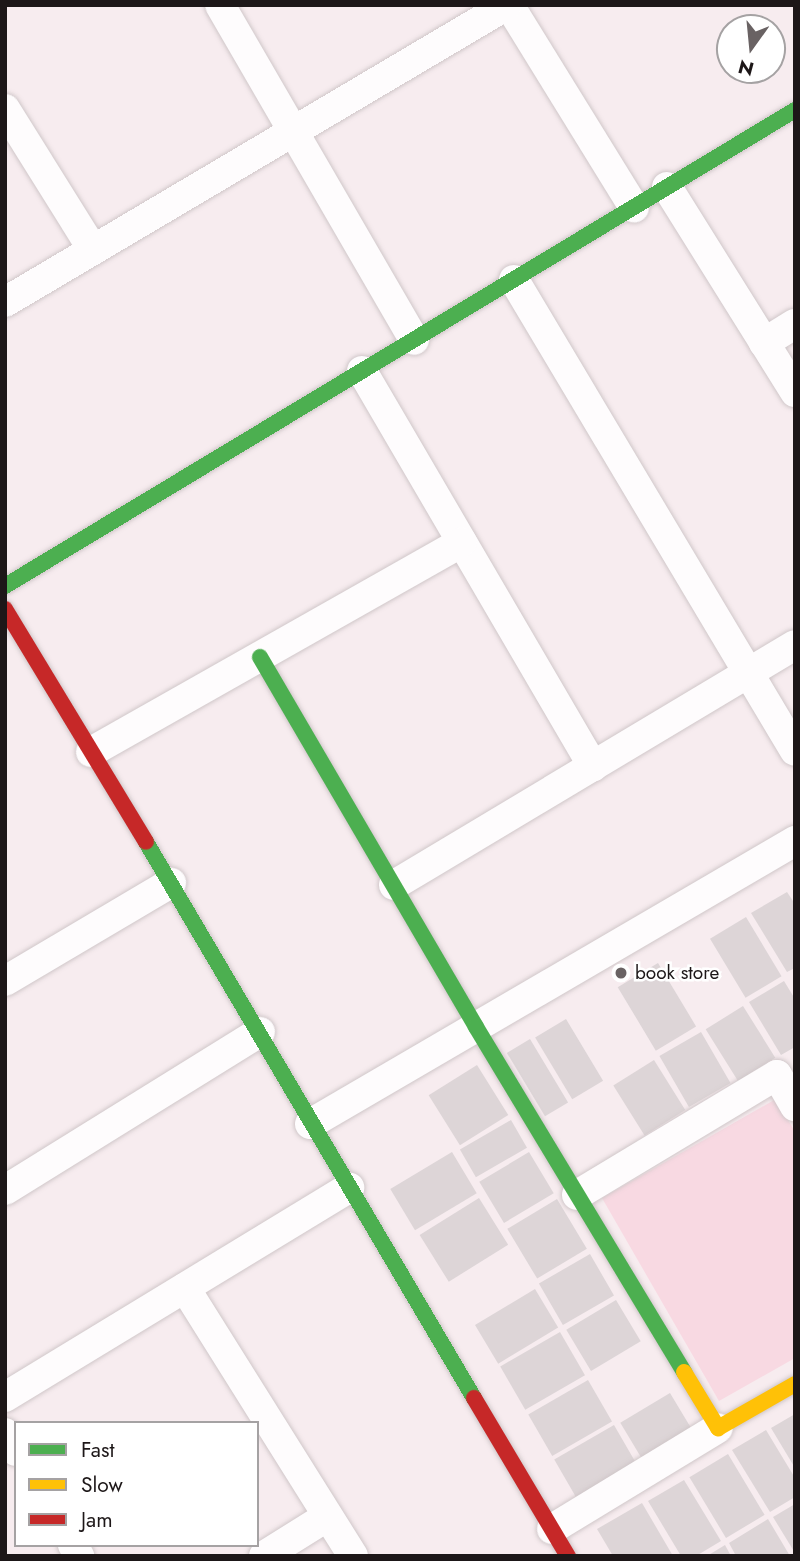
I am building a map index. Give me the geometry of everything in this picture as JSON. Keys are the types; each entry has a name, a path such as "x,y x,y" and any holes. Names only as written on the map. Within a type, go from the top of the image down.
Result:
{"street":[{"path":"220,5 414,340"},
{"path":"5,302 508,5 634,207"},
{"path":"5,109 93,250"},
{"path":"5,586 795,110"},
{"path":"667,187 795,392"},
{"path":"514,280 795,751"},
{"path":"764,343 795,324"},
{"path":"362,371 593,767"},
{"path":"91,752 461,542"},
{"path":"5,609 260,1032 310,1124 568,1556"},
{"path":"394,885 795,645"},
{"path":"260,657 577,1195 719,1428"},
{"path":"310,1124 795,841"},
{"path":"6,980 171,883"},
{"path":"5,1190 260,1032"},
{"path":"577,1195 786,1070 795,1106"},
{"path":"5,1397 349,1188"},
{"path":"185,1288 353,1556"},
{"path":"552,1529 795,1384"},
{"path":"264,1556 328,1516"}],"shaded area":[{"path":"776,1099 795,1132 795,1358 719,1401 602,1198"}],"building":[{"path":"787,892 795,904 795,968 787,972 751,913"},
{"path":"746,917 782,976 746,998 710,939"},
{"path":"658,963 696,1026 656,1051 618,987"},
{"path":"784,981 795,999 795,1047 781,1055 749,1002"},
{"path":"743,1006 775,1058 738,1081 706,1029"},
{"path":"566,1019 603,1081 572,1099 535,1038"},
{"path":"701,1032 730,1083 689,1107 659,1056"},
{"path":"530,1039 568,1102 545,1116 507,1053"},
{"path":"654,1060 685,1110 645,1135 613,1085"},
{"path":"477,1065 508,1115 460,1145 429,1095"},
{"path":"511,1120 527,1148 476,1177 460,1150"},
{"path":"452,1152 477,1193 415,1230 390,1189"},
{"path":"529,1152 554,1193 504,1223 479,1182"},
{"path":"479,1198 508,1245 449,1282 420,1235"},
{"path":"557,1199 587,1249 537,1279 507,1229"},
{"path":"590,1254 614,1296 563,1325 539,1284"},
{"path":"535,1289 558,1328 498,1364 475,1325"},
{"path":"616,1300 641,1341 591,1371 566,1330"},
{"path":"560,1332 585,1375 525,1410 500,1366"},
{"path":"588,1380 612,1422 552,1456 528,1414"},
{"path":"670,1393 695,1435 646,1465 620,1423"},
{"path":"795,1414 795,1468 771,1428"},
{"path":"614,1425 639,1468 579,1503 554,1460"},
{"path":"766,1430 795,1478 795,1497 770,1512 732,1450"},
{"path":"728,1454 765,1515 726,1538 689,1477"},
{"path":"684,1480 721,1541 696,1556 681,1556 648,1501"},
{"path":"642,1503 673,1556 613,1556 597,1529"},
{"path":"795,1504 795,1553 773,1517"},
{"path":"768,1519 790,1556 736,1556 729,1543"},
{"path":"725,1545 731,1556 707,1556"}],"traffic: fast":[{"path":"5,586 795,110"},
{"path":"260,657 476,1027 684,1372"},
{"path":"146,842 474,1398"}],"traffic: slow":[{"path":"684,1372 718,1428 795,1384"}],"traffic: jam":[{"path":"5,609 146,842"},
{"path":"474,1398 568,1556"}],"place":[{"name":"book store","path":"621,973"}]}
